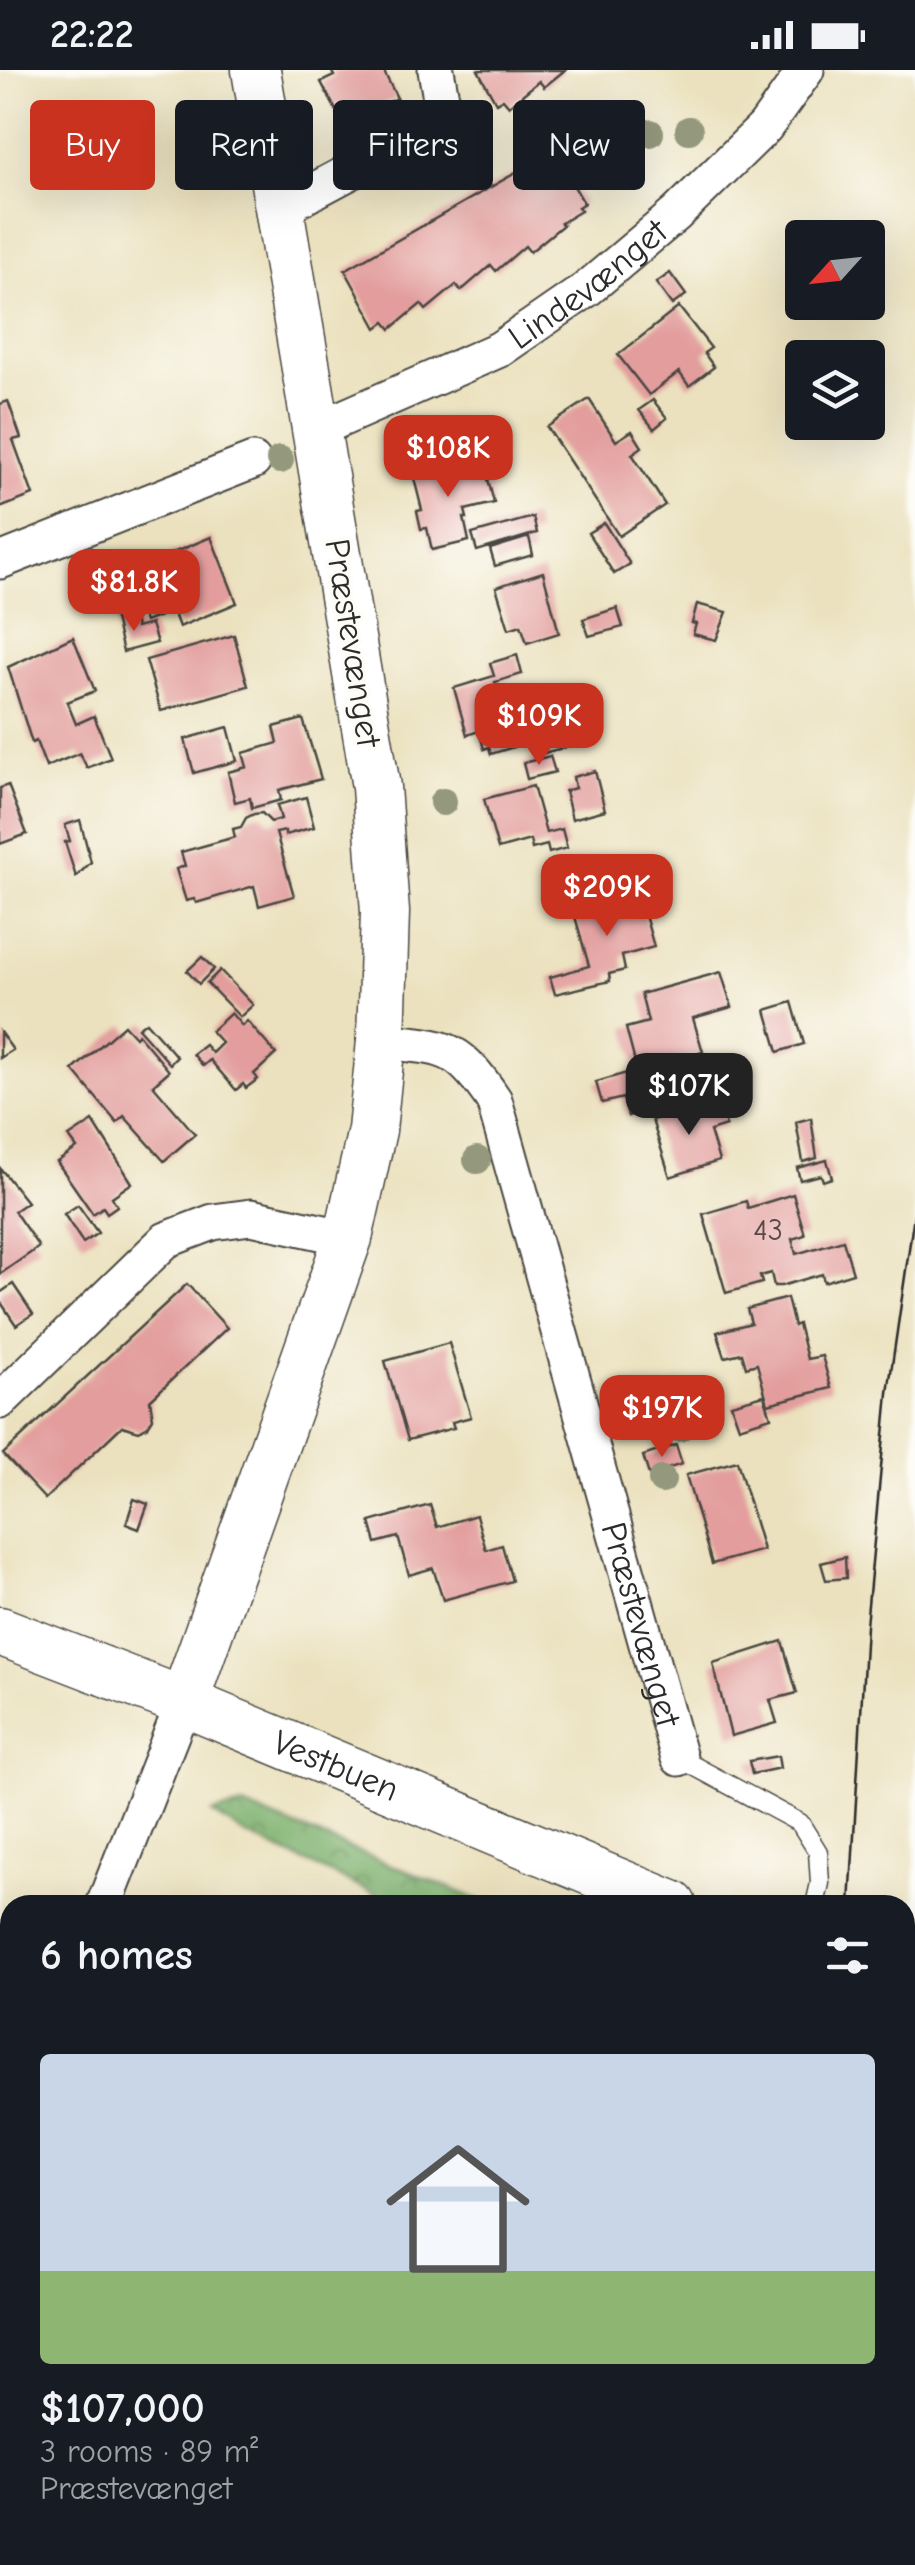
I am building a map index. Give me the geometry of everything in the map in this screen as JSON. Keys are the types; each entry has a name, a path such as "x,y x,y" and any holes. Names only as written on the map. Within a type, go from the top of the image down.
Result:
{"street":[{"name":"Præstevænget","path":"184,1702 348,1238 372,1130 381,1041 385,912 376,787 256,70"},
{"path":"280,210 446,121 436,70"},
{"name":"Lindevænget","path":"318,429 500,349 587,289 676,214 765,128 806,70"},
{"path":"0,561 253,461"},
{"name":"Præstevænget","path":"381,1041 444,1048 472,1068 494,1100 679,1758"},
{"path":"0,1401 166,1240 213,1222 251,1217 348,1238"},
{"name":"Vestbuen","path":"0,1631 184,1702 648,1895"},
{"path":"108,1895 184,1702"}],"lane":[{"path":"679,1758 800,1823 818,1852 817,1895"}],"green space":[{"path":"243,1806 467,1895 377,1895 244,1834 212,1813"}],"building":[{"path":"331,70 383,70 397,98 333,100 333,104 321,82 334,76"},
{"path":"478,70 565,70 544,87 539,81 509,106 503,99 496,103"},
{"path":"513,174 513,190 576,190 584,203 578,207 581,211 561,223 530,252 525,246 496,271 491,265 461,291 456,285 426,310 421,304 391,329 385,322 377,328 345,270 486,190 493,190 493,186"},
{"path":"670,273 686,295 672,305 656,283"},
{"path":"679,307 711,348 704,353 714,367 689,386 679,372 649,395 618,355"},
{"path":"589,399 616,441 632,431 642,447 632,454 665,505 619,536 547,427"},
{"path":"653,400 667,418 654,429 639,410"},
{"path":"8,401 21,438 13,440 33,495 0,508 0,404"},
{"path":"452,456 457,478 486,471 494,503 465,510 469,541 432,550 427,528 421,529 417,511 422,510 411,466"},
{"path":"533,517 537,533 477,551 472,534"},
{"path":"604,523 630,564 614,574 588,533"},
{"path":"211,537 237,603 179,627 173,611 145,622 125,573"},
{"path":"529,537 533,555 495,566 490,549"},
{"path":"543,572 559,633 527,643 521,625 509,629 496,587"},
{"path":"697,604 727,612 716,640 693,634"},
{"path":"617,608 623,627 589,636 583,619"},
{"path":"133,614 136,628 151,624 157,643 123,652 115,619"},
{"path":"234,635 248,686 161,711 146,660"},
{"path":"73,637 95,691 67,702 76,724 94,716 111,758 87,768 80,753 46,767 36,741 32,743 8,667"},
{"path":"517,655 522,674 495,682 514,747 491,754 489,747 484,749 479,731 467,735 454,688 494,676 490,663"},
{"path":"562,701 574,745 544,753 531,710"},
{"path":"303,719 321,779 279,790 281,800 252,808 250,798 235,802 228,772 247,767 243,753 278,743 274,727"},
{"path":"228,727 237,761 194,773 185,739"},
{"path":"550,756 555,772 527,779 523,763"},
{"path":"595,771 605,810 572,819 565,791 575,788 573,777"},
{"path":"8,785 27,834 0,844 0,788"},
{"path":"533,786 546,833 562,829 567,848 549,853 547,845 532,849 530,840 498,849 484,799"},
{"path":"306,797 314,827 285,835 285,831 276,833 294,896 259,906 254,886 196,903 194,899 186,901 176,869 185,866 181,852 235,837 233,829 241,827 254,814 262,813 271,822 281,819 277,805"},
{"path":"80,820 91,862 76,877 65,842 70,841 65,825"},
{"path":"614,886 617,900 639,894 654,947 622,956 625,970 609,974 610,981 555,994 550,977 589,966 574,913 593,907 589,893"},
{"path":"202,957 214,969 199,984 187,971"},
{"path":"220,970 253,1005 240,1017 207,983"},
{"path":"721,972 732,1007 693,1018 703,1052 642,1069 649,1091 663,1087 667,1102 628,1116 623,1098 602,1103 596,1082 637,1070 626,1028 648,1022 641,994"},
{"path":"792,1002 804,1044 778,1052 766,1010"},
{"path":"231,1013 242,1026 247,1021 276,1054 254,1074 258,1079 236,1090 210,1060 203,1066 193,1054 205,1045 212,1053 222,1043 211,1031"},
{"path":"146,1022 177,1057 170,1064 138,1028"},
{"path":"124,1025 135,1037 138,1034 169,1071 153,1085 195,1134 164,1161 124,1116 117,1123 73,1070"},
{"path":"0,1032 13,1050 0,1058"},
{"path":"704,1103 706,1108 720,1104 726,1126 710,1131 719,1161 670,1177 652,1120"},
{"path":"811,1118 817,1158 803,1162 796,1122"},
{"path":"93,1121 132,1183 112,1197 117,1206 107,1213 103,1207 93,1214 57,1162 77,1148 69,1137"},
{"path":"827,1160 832,1178 823,1181 821,1175 800,1180 797,1168"},
{"path":"0,1168 27,1202 14,1211 39,1247 0,1274"},
{"path":"793,1194 805,1235 792,1239 796,1254 843,1240 853,1273 824,1282 822,1274 774,1286 771,1273 760,1276 762,1283 726,1293 703,1214 746,1201 748,1208"},
{"path":"78,1205 98,1233 83,1243 64,1214"},
{"path":"13,1284 33,1314 16,1325 0,1301 0,1293"},
{"path":"187,1284 227,1328 150,1400 153,1418 148,1426 139,1431 122,1426 45,1499 3,1454"},
{"path":"787,1298 807,1359 822,1356 831,1388 768,1404 757,1364 746,1367 742,1353 725,1357 717,1332 751,1323 747,1309"},
{"path":"449,1343 471,1417 452,1422 454,1428 408,1440 385,1361"},
{"path":"764,1395 771,1417 739,1427 731,1404"},
{"path":"676,1445 682,1464 649,1475 643,1456"},
{"path":"737,1461 763,1550 712,1564 686,1475"},
{"path":"134,1499 148,1504 139,1529 126,1524"},
{"path":"430,1505 437,1527 476,1515 486,1550 502,1545 512,1581 443,1600 433,1568 409,1575 398,1537 376,1543 370,1522"},
{"path":"845,1557 846,1578 826,1580 821,1563"},
{"path":"782,1641 797,1693 770,1700 777,1723 731,1736 713,1663"},
{"path":"778,1756 780,1768 752,1774 749,1761"}],"tram line":[{"path":"851,1895 866,1626 888,1393 915,1208"}]}
